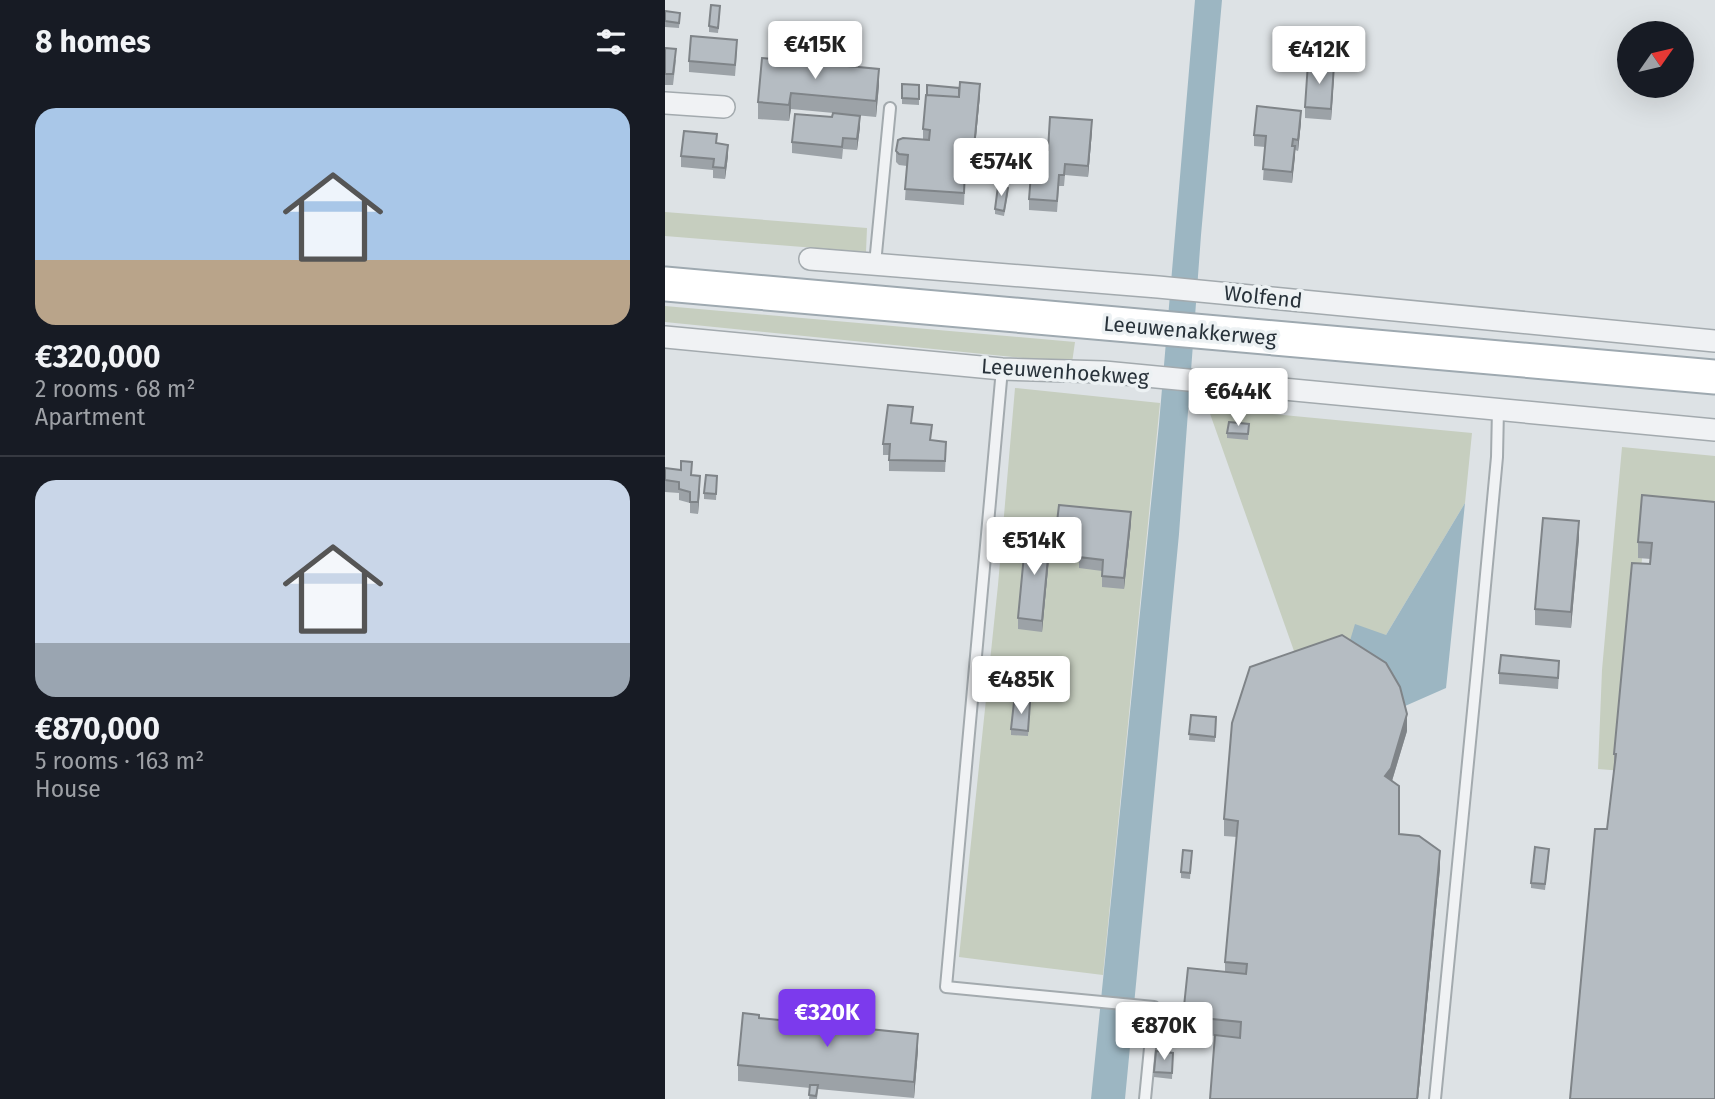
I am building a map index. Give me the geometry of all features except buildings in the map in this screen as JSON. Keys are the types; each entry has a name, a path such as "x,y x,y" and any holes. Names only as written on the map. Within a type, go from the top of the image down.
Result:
{"main road":[{"name":"Leeuwenakkerweg","path":"665,284 1715,377"}],"street":[{"path":"665,103 724,107"},
{"name":"Wolfend","path":"810,259 1158,287 1715,341"},
{"name":"Leeuwenhoekweg","path":"665,337 1002,369 1104,372 1715,430"}],"lane":[{"path":"875,264 890,108"},
{"path":"1002,369 946,986 1154,1007 1145,1099"},
{"path":"1435,1099 1497,457 1498,410"}],"green space":[{"path":"665,212 867,228 866,252 665,236"},
{"path":"665,306 1075,342 1072,363 665,322"},
{"path":"1015,388 1160,403 1103,975 959,957 998,585"},
{"path":"1208,408 1472,433 1465,503 1386,635 1342,667 1300,668"},
{"path":"1622,447 1715,456 1715,509 1647,503 1623,771 1598,769 1602,670"}],"water":[{"path":"1195,0 1222,0 1179,534 1125,1099 1091,1099 1159,424"},
{"path":"1465,503 1446,688 1396,710 1342,667 1355,624 1386,635"}]}
